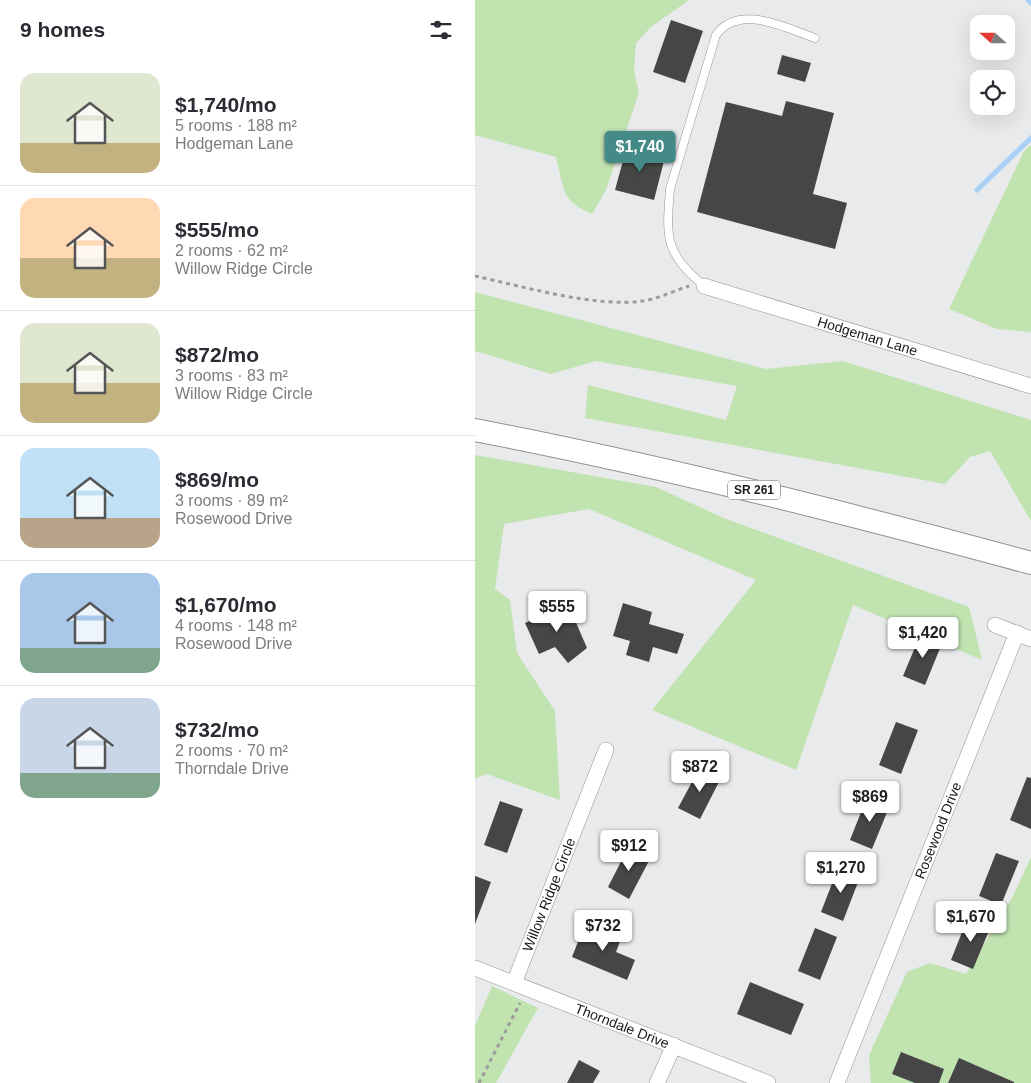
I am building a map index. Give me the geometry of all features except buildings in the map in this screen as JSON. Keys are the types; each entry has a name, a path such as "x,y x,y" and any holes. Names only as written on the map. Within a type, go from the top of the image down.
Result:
{"main road":[{"name":"SR 261","path":"475,430 577,450 769,494 1031,563"}],"street":[{"name":"Hodgeman Lane","path":"704,286 1031,386"},
{"path":"995,625 1024,636"},
{"name":"Rosewood Drive","path":"837,1083 1024,636"},
{"name":"Willow Ridge Circle","path":"514,983 606,750"},
{"name":"Thorndale Drive","path":"475,968 768,1083"},
{"path":"657,1083 674,1045"}],"lane":[{"path":"704,286 679,263 671,249 668,211 670,189 716,35 722,27 734,20 744,19 770,22 815,38"}],"path":[{"path":"475,276 567,295 623,303 655,299 691,286 704,286"},
{"path":"479,1083 521,1003"}],"green space":[{"path":"475,0 689,0 651,27 636,43 634,70 639,93 606,190 592,214 574,204 565,192 556,157 475,135"},
{"path":"1031,145 1031,332 997,329 949,309 1024,151"},
{"path":"475,292 766,369 843,361 1031,420 1031,521 990,451 970,457 945,484 585,418 588,385 726,420 737,386 596,361 551,374 475,351"},
{"path":"475,455 656,487 726,519 969,607 982,660 853,605 796,770 652,710 756,580 589,509 504,524 495,589 510,600 517,653 555,711 560,800 487,774 475,779"},
{"path":"1031,857 1031,1083 871,1083 869,1055 907,972 930,963 966,974 1013,896"},
{"path":"492,986 538,1008 496,1083 475,1083 475,1026"}],"waterway":[{"path":"1028,0 1031,3"},
{"path":"977,190 1031,138"}]}
